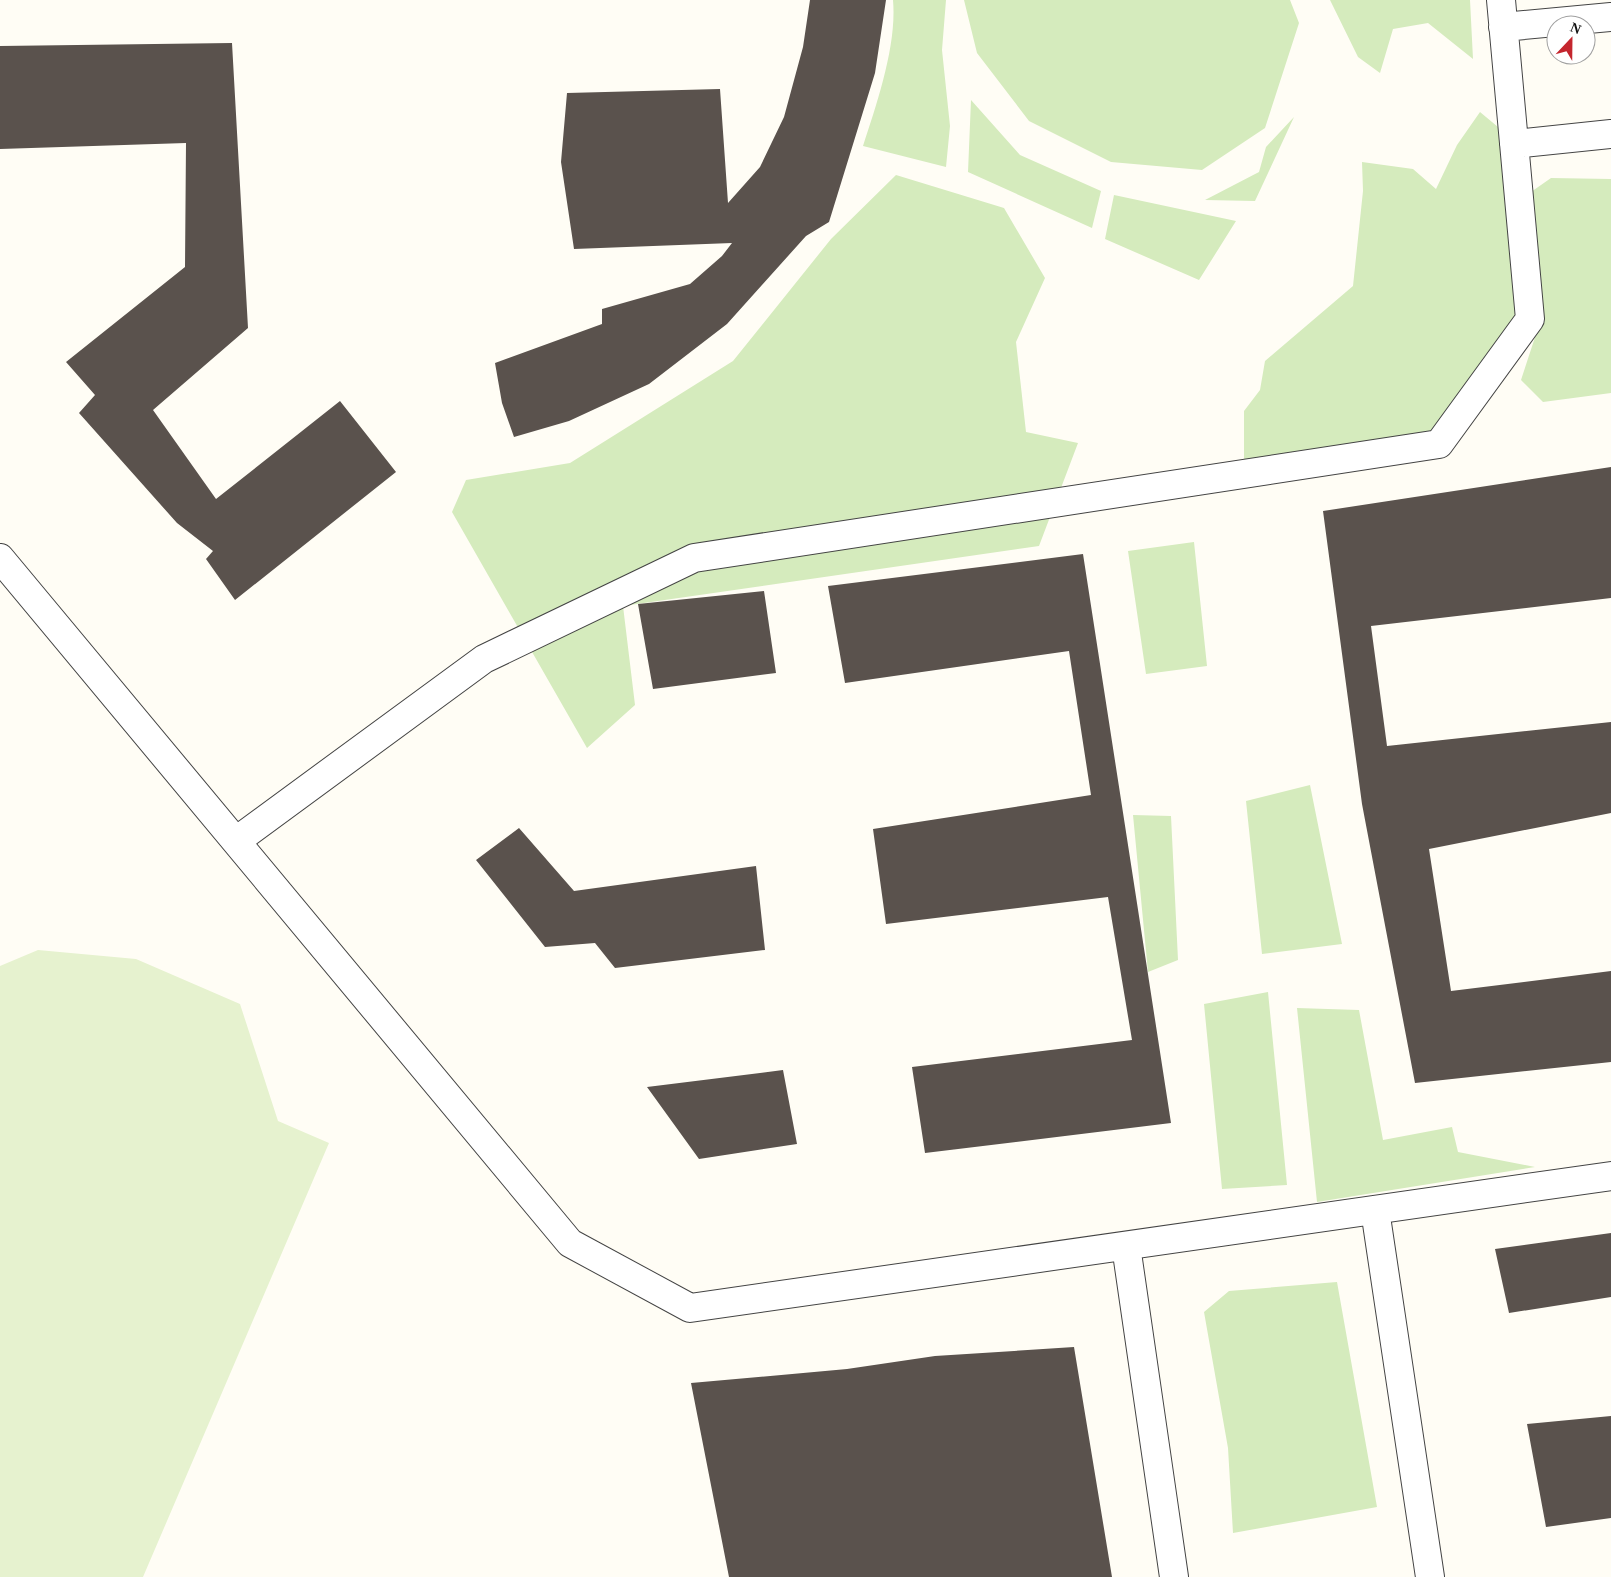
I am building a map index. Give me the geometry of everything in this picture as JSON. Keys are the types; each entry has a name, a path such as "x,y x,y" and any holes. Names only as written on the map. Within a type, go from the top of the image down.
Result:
{"street":[{"path":"236,841 484,659 694,558 1439,444 1530,319 1501,0"},
{"path":"1503,27 1611,17"},
{"path":"1514,144 1611,134"},
{"path":"0,558 570,1243 690,1308 1611,1176"},
{"path":"1375,1210 1430,1577"},
{"path":"1126,1246 1174,1577"}],"green space":[{"path":"893,0 946,0 942,50 950,126 946,167 863,146 880,93 889,55 892,36"},
{"path":"964,0 1290,0 1299,23 1265,128 1202,170 1111,162 1029,121 977,53"},
{"path":"1330,0 1470,0 1473,59 1428,23 1393,29 1380,73 1358,57"},
{"path":"971,100 1020,155 1101,191 1092,228 968,172"},
{"path":"1480,112 1498,127 1519,320 1433,436 1244,461 1244,411 1260,390 1265,361 1353,286 1363,191 1362,162 1413,169 1436,189 1457,145"},
{"path":"1294,117 1255,201 1205,200 1259,172 1266,147"},
{"path":"896,175 1004,208 1045,278 1016,342 1026,432 1078,443 1039,546 623,606 635,705 587,748 452,512 466,480 570,463 733,361 831,239"},
{"path":"1551,178 1611,179 1611,393 1543,402 1521,380 1542,316 1531,192"},
{"path":"1114,195 1236,221 1199,280 1105,239"},
{"path":"1194,542 1207,666 1146,674 1128,551"},
{"path":"1310,785 1342,944 1262,954 1246,801"},
{"path":"1133,815 1171,816 1178,960 1148,972"},
{"path":"38,950 136,959 240,1004 278,1121 329,1143 143,1577 0,1577 0,966"},
{"path":"1268,992 1287,1185 1222,1189 1204,1004"},
{"path":"1297,1008 1359,1010 1383,1140 1452,1127 1458,1152 1535,1167 1317,1202"},
{"path":"1337,1282 1377,1507 1233,1533 1228,1448 1204,1312 1229,1291"}],"building":[{"path":"810,0 886,0 875,73 829,222 806,236 727,324 649,384 569,421 514,437 502,403 495,363 602,324 602,309 690,284 722,256 732,243 574,249 561,162 567,93 720,89 728,203 760,167 784,117 803,47"},
{"path":"232,43 248,328 153,410 216,499 340,401 396,472 235,600 206,559 213,551 177,523 79,413 95,395 66,362 185,267 186,143 0,149 0,46"},
{"path":"1611,467 1611,598 1371,626 1387,746 1611,722 1611,813 1429,849 1451,991 1611,971 1611,1062 1415,1083 1362,804 1323,511"},
{"path":"1083,554 1171,1123 925,1153 912,1067 1132,1040 1108,897 886,924 873,829 1091,795 1069,651 845,683 828,586"},
{"path":"764,591 776,673 653,689 638,604"},
{"path":"519,828 574,891 756,866 765,950 615,968 595,943 545,947 476,860"},
{"path":"783,1070 797,1144 699,1159 647,1087"},
{"path":"1611,1233 1611,1297 1509,1313 1495,1249"},
{"path":"1074,1347 1112,1577 729,1577 691,1383 847,1369 935,1356"},
{"path":"1611,1416 1611,1518 1546,1527 1527,1424"}]}
